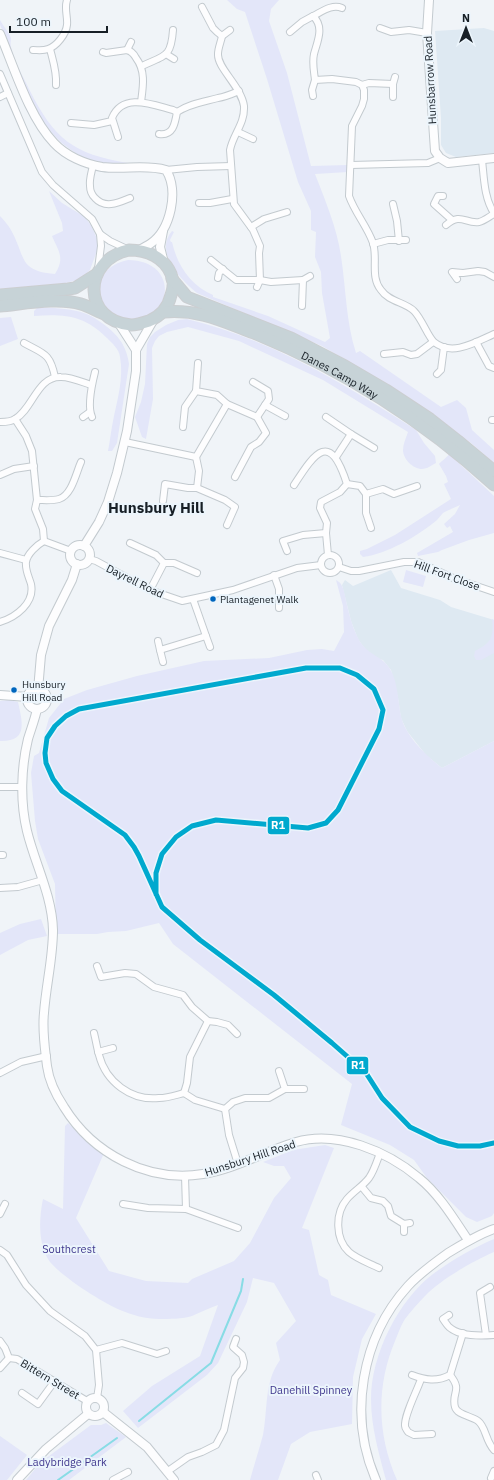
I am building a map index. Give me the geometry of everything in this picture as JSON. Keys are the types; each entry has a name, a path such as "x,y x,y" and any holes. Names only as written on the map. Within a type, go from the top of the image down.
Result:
{"highway":[{"path":"0,295 68,290 75,288 98,272 112,256 134,250 150,253 164,263 174,286 170,301 164,312 154,319 142,324 132,325 118,322 102,312 81,304 50,301 0,306"},
{"path":"98,272 94,292 102,312"},
{"name":"Danes Camp Way","path":"172,279 187,297 291,338 345,366 386,390 447,432 494,471"},
{"name":"Danes Camp Way","path":"164,312 200,313 266,338 312,359 380,397 430,431 494,485"}],"street":[{"path":"33,50 50,49 55,46 62,36 67,28 67,0"},
{"name":"Hunsbarrow Road","path":"429,0 427,33 434,145 435,151 440,158"},
{"path":"290,32 302,22 330,8 336,6 342,8"},
{"path":"202,7 213,28 222,36"},
{"path":"313,16 317,20 320,27 319,42 314,55 313,66 315,80 312,90 313,96"},
{"path":"380,28 391,32 409,30 427,33"},
{"path":"142,66 166,54 171,48 173,30"},
{"path":"230,30 222,36 217,55 219,62 239,91 244,112 238,132 231,144 230,150 232,199 237,209 256,235 260,246 260,280 257,287"},
{"path":"0,34 27,99 46,133 55,144 72,156 93,165 113,168 152,166 166,170 197,166 231,166"},
{"path":"127,50 131,42"},
{"path":"50,49 57,76 56,85"},
{"path":"103,52 106,53 130,50 134,55 142,66 143,86 141,102"},
{"path":"166,54 174,59"},
{"path":"0,74 42,172 53,185 92,219 100,234 101,246 98,272"},
{"path":"393,97 393,84 395,77"},
{"path":"315,80 332,79 356,82 362,85 369,83 393,84"},
{"path":"362,85 364,90 364,99 352,126 350,196 352,206 373,244 375,274 380,289 386,296 413,310 419,317 433,342 444,347 450,349 460,349 494,334"},
{"path":"177,112 190,105 239,91"},
{"path":"0,97 8,93"},
{"path":"118,137 112,121 114,114 123,106 132,102 141,102 177,112"},
{"path":"159,134 164,135 174,127 177,112"},
{"path":"71,123 94,125 112,121"},
{"path":"238,132 253,139"},
{"path":"351,165 428,163 440,158 448,163 494,158"},
{"path":"446,225 452,220 459,218 479,222 494,213 489,207 482,160"},
{"path":"93,165 90,190 96,199 103,204 110,204 118,203 130,198"},
{"path":"164,263 160,247 163,230 168,219 172,203 172,186 170,176 166,170"},
{"path":"443,196 438,196 434,204 452,220"},
{"path":"199,203 210,203 232,199"},
{"path":"393,204 397,221 399,241"},
{"path":"251,227 264,219 287,212"},
{"path":"100,234 110,241 134,250 151,244 163,230"},
{"path":"373,244 388,240 406,240"},
{"path":"211,260 236,280 260,280 271,282 303,280 310,276"},
{"path":"218,278 219,273 223,269"},
{"path":"457,279 452,272 463,273 478,271 485,272 494,277"},
{"path":"302,306 303,280"},
{"path":"84,546 99,522 108,502 125,442 136,370 136,350 154,319"},
{"path":"118,322 136,350"},
{"path":"384,354 403,352 411,355 417,354 433,342"},
{"path":"476,342 489,366 494,368"},
{"path":"24,343 46,355 50,359 53,364 55,377"},
{"path":"437,374 441,370 444,347"},
{"path":"183,427 185,407 196,391 198,363"},
{"path":"83,417 91,414 91,385 95,372"},
{"path":"0,422 15,420 26,408 43,384 49,379 62,376 91,385"},
{"path":"253,382 268,391 269,399 257,417"},
{"path":"196,391 216,394 227,404 257,417 266,433 259,442 250,447 235,477"},
{"path":"197,488 200,471 196,457 227,404"},
{"path":"265,405 285,416"},
{"path":"326,417 374,448"},
{"path":"15,420 26,436 32,451 37,500 36,513 43,529 44,541"},
{"path":"336,458 351,434"},
{"path":"125,442 196,457"},
{"path":"294,485 310,460 320,452 329,452 336,458 347,484"},
{"path":"37,500 60,499 65,495 70,489 81,462"},
{"path":"0,474 14,469 34,466"},
{"path":"163,501 165,484 197,488 225,500 235,507 226,525"},
{"path":"347,484 360,486 366,494 366,513 371,528"},
{"path":"328,555 326,532 327,523 320,508 321,502 340,492 347,484"},
{"path":"366,494 383,489 394,494 417,486"},
{"path":"287,551 283,541 303,535 326,532"},
{"path":"44,541 71,552"},
{"path":"0,622 18,613 26,604 31,595 31,585 26,568 26,560 44,541"},
{"path":"130,543 156,555 164,563 174,563 197,573"},
{"path":"78,545 84,546 89,551 89,559 85,563 77,564 72,559 71,552 73,548 78,545"},
{"path":"0,553 26,560"},
{"path":"328,555 337,558 339,563 339,567 335,572 329,573 324,571 321,566 322,560 328,555"},
{"name":"Dayrell Road","path":"89,559 96,561 150,590 182,601 233,590 297,568 321,566"},
{"name":"Hill Fort Close","path":"339,567 351,571 376,568 404,562 418,562 453,578 494,592"},
{"path":"150,590 164,563"},
{"path":"38,690 41,655 48,626 72,580 77,564"},
{"path":"274,575 278,589 279,608"},
{"path":"193,599 210,647"},
{"path":"160,650 206,636"},
{"path":"158,641 163,662"},
{"path":"38,690 44,692 47,700 42,708 36,709 29,703 28,697 32,691 38,690"},
{"path":"0,695 28,697"},
{"name":"Hunsbury Hill Road","path":"36,709 28,740 22,787 27,830 43,880 53,927 53,947 43,1016 47,1068 51,1083 59,1099 78,1128 112,1155 130,1165 165,1175 185,1176 204,1174 238,1164 295,1142 316,1139 342,1141 361,1145 404,1166 420,1178 450,1211 468,1240"},
{"path":"0,787 22,787"},
{"path":"0,888 18,887 43,880"},
{"path":"97,966 102,976 125,973 136,974 154,987 183,995 192,1007 208,1021 228,1025 237,1034"},
{"path":"184,1093 187,1083 190,1057 208,1021"},
{"path":"94,1034 98,1052 108,1074 114,1083 135,1095 146,1098 159,1098 184,1093 195,1100 225,1109"},
{"path":"98,1052 114,1048"},
{"path":"0,1073 21,1062 46,1056"},
{"path":"279,1071 285,1089"},
{"path":"225,1109 233,1102 245,1098 269,1098 285,1089 304,1089"},
{"path":"225,1109 229,1135 238,1164"},
{"path":"371,1272 376,1267 350,1252 344,1246 339,1234 338,1222 340,1210 346,1200 353,1192 362,1187 370,1176 380,1153"},
{"path":"185,1176 186,1208"},
{"path":"362,1187 371,1198 383,1201 388,1206 391,1216 407,1223 404,1232"},
{"path":"0,1214 5,1204"},
{"path":"122,1204 148,1208 186,1208 238,1228"},
{"path":"376,1480 370,1466 364,1441 361,1412 362,1387 367,1362 383,1322 408,1286 436,1262 468,1240 494,1229"},
{"path":"0,1250 8,1255 26,1285 50,1311 85,1336 96,1350 99,1385 97,1398"},
{"path":"473,1291 480,1293 490,1287"},
{"path":"480,1293 486,1335"},
{"path":"449,1315 441,1321 457,1332 494,1335"},
{"path":"412,1375 421,1379 442,1380 450,1375 463,1333"},
{"path":"168,1471 188,1457 216,1445 224,1430 235,1378 243,1368 244,1362 242,1355 233,1347 236,1339"},
{"name":"Bittern Street","path":"0,1341 6,1348 9,1358 17,1359 87,1401"},
{"path":"96,1350 122,1343 158,1354 166,1351"},
{"path":"0,1368 9,1358"},
{"path":"450,1375 457,1387 454,1406 457,1411 479,1421 484,1428 486,1439 494,1450"},
{"path":"421,1379 408,1409 405,1426 408,1432 414,1435 432,1434"},
{"path":"22,1393 38,1404 54,1382"},
{"path":"93,1398 97,1398 102,1401 104,1404 103,1412 97,1416 91,1416 88,1414 85,1407 87,1401 93,1398"},
{"path":"103,1412 147,1447 174,1480"},
{"path":"17,1480 46,1449 88,1414"},
{"path":"492,1478 494,1471"},
{"path":"113,1480 128,1472"}],"shaded area":[{"path":"484,28 494,31 494,153 456,157 446,153 441,145 441,118 435,31"},
{"path":"391,570 401,588 440,600 451,607 494,620 494,741 442,768 426,755 407,731 401,718 391,670 383,660 378,659 367,652 358,639 351,621 342,585 345,580 353,586"}],"green space":[{"path":"227,0 279,0 271,9 269,21 287,73 311,166 348,165 348,172 315,174 337,235 343,268 348,317 356,353 360,351 441,407 457,400 466,408 472,430 494,450 494,463 471,443 395,389 322,346 197,293 183,280 171,265 166,248 167,239 172,231 174,232 170,240 181,267 198,286 213,295 213,297 268,316 325,342 330,338 322,293 321,272 315,257 316,232 311,230 311,211 298,182 245,12 237,9"},
{"path":"0,20 11,38 14,58 29,89 47,120 57,132 79,149 93,155 128,163 128,165 104,164 81,156 62,143 48,127 36,109 26,88 0,25"},
{"path":"49,191 62,203 85,217 92,227 98,241 98,248 90,270 81,279 66,283 0,289 0,216 11,230 25,261 29,266 35,270 55,274 60,264 59,251 52,236 63,231 62,223"},
{"path":"128,260 145,263 157,270 163,279 165,290 163,302 157,311 147,318 135,321 121,319 111,313 103,305 100,294 100,284 104,273 114,265"},
{"path":"38,307 60,308 81,312 98,320 119,338 127,354 129,364 117,443 112,451 108,451 120,389 121,373 118,351 115,346 98,330 82,320 55,315 34,316 34,311"},
{"path":"11,317 18,339 0,346 0,318"},
{"path":"187,319 248,338 306,365 362,396 416,430 424,443 435,456 436,463 424,469 419,469 412,465 403,453 404,443 408,432 323,380 239,341 188,327 167,332 159,336 152,348 153,399 146,439 142,437 135,417 141,402 145,384 147,344 150,337 155,332 166,325 178,320"},
{"path":"449,454 494,496 494,533 469,540 438,552 418,556 417,553 453,532 450,526 447,528 444,524 455,514 460,505 443,513 437,520 412,538 382,552 363,557 360,554 360,551 395,535 451,499 444,484 448,482 446,476 439,464"},
{"path":"406,570 426,576 423,587 403,582"},
{"path":"336,580 343,588 351,620 358,638 370,652 387,664 393,674 403,723 407,731 423,752 442,768 494,741 494,1213 492,1216 477,1222 466,1217 427,1178 414,1160 390,1145 341,1125 352,1084 173,944 159,923 126,931 97,934 56,934 55,884 38,839 31,773 34,756 39,753 49,718 64,699 87,690 137,676 204,661 269,658 307,650 322,649 334,651 344,632 343,606"},
{"path":"492,619 494,620 494,653 481,660 476,660 474,656 475,651 485,645 492,635"},
{"path":"9,700 18,702 22,723 21,729 16,738 0,741 0,701"},
{"path":"41,919 47,936 28,940 0,955 0,933 20,924"},
{"name":"Danehill Spinney","path":"68,1123 93,1147 104,1153 76,1218 109,1271 146,1281 188,1283 192,1279 234,1261 250,1243 274,1198 291,1178 284,1166 274,1166 263,1162 293,1150 325,1145 334,1148 302,1228 309,1230 319,1275 328,1280 331,1295 376,1314 362,1339 353,1377 352,1424 310,1432 291,1444 278,1480 250,1480 263,1435 267,1396 271,1377 280,1360 276,1343 296,1321 274,1283 253,1278 247,1302 218,1363 207,1375 138,1428 123,1411 152,1386 200,1356 218,1305 192,1316 176,1319 149,1318 129,1314 81,1288 70,1280 48,1259 42,1245 40,1230 43,1199 63,1209 65,1126"},
{"path":"494,1239 494,1252 476,1260 448,1277 431,1290 417,1304 405,1319 401,1327 384,1375 382,1393 381,1410 386,1446 390,1463 397,1480 386,1480 378,1450 371,1409 372,1382 381,1347 398,1314 420,1285 448,1264 478,1246"},
{"name":"Ladybridge Park","path":"106,1423 126,1437 69,1480 26,1480 41,1462 91,1425 101,1425"},
{"path":"0,1436 27,1455 7,1480 0,1480"}],"waterway":[{"path":"139,1421 211,1363 241,1291 243,1279"},
{"path":"58,1480 117,1438"}],"transit line":[{"name":"R1","path":"156,894 156,873 162,854 176,837 192,826 216,820 308,828 326,823 338,810 379,729 383,710 374,689 357,675 340,668 306,668 79,709 66,716 55,726 47,738 45,753 46,763 53,779 62,791 125,835 139,856 162,907 200,940 274,995 366,1073 382,1098 410,1127 439,1141 458,1146 480,1146 494,1143"}],"place":[{"name":"Plantagenet Walk","path":"213,599"},
{"name":"Hunsbury Hill Road","path":"14,690"}],"district":[{"name":"Hunsbury Hill","path":"156,508"}],"park label":[{"name":"Southcrest","path":"69,1249"}]}
